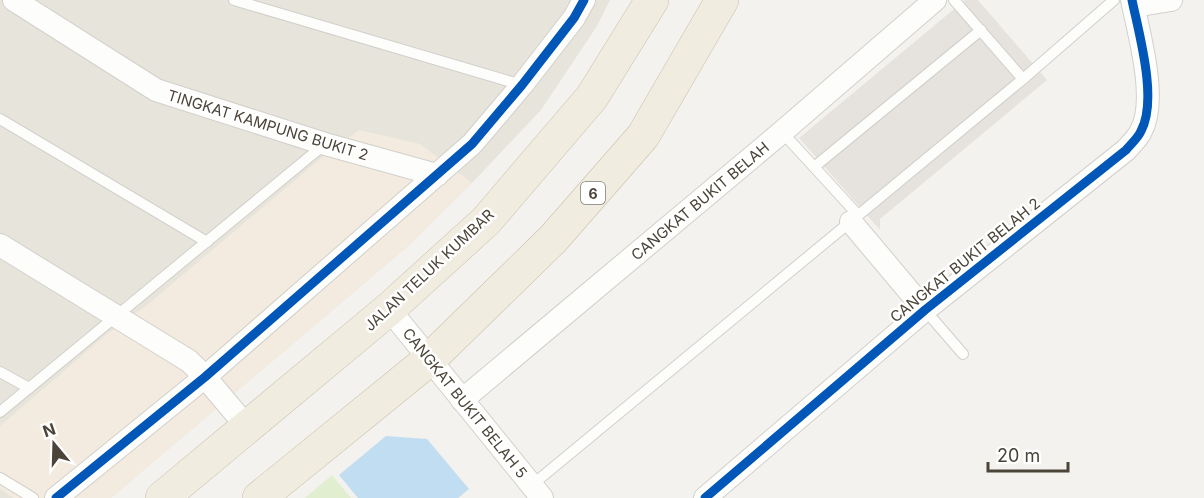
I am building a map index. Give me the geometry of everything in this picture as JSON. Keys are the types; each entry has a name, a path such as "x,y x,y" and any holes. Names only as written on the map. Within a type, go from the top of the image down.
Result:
{"highway":[{"name":"JALAN TELUK KUMBAR","path":"162,498 389,309 486,221 592,97 652,0"},
{"name":"6","path":"259,498 430,359 553,239 643,136 722,0"}],"street":[{"name":"TINGKAT KAMPUNG BUKIT 2","path":"14,0 156,90 325,144 437,175"},
{"path":"56,498 205,377 472,144 522,85 574,18 584,0"},
{"name":"CANGKAT BUKIT BELAH","path":"462,400 782,132 935,0"},
{"path":"1127,2 1171,0"},
{"name":"CANGKAT BUKIT BELAH 2","path":"705,498 925,310 1126,150 1141,131 1147,111 1149,92 1127,2"},
{"path":"854,218 925,310"},
{"path":"0,245 189,361 247,427"},
{"name":"CANGKAT BUKIT BELAH 5","path":"389,309 537,492"}],"lane":[{"path":"236,0 522,85"},
{"path":"954,0 1023,79"},
{"path":"537,492 854,218 1023,79 1127,2"},
{"path":"814,167 981,30"},
{"path":"0,119 207,242"},
{"path":"782,132 814,167 854,218"},
{"path":"0,412 325,144"},
{"path":"925,310 963,354"},
{"path":"0,372 29,388"},
{"path":"0,478 33,498"}],"shaded area":[{"path":"0,0 610,0 597,26 541,110 472,183 407,247 111,498 0,498"},
{"path":"965,0 978,0 1047,80 880,219 880,230 799,138"},
{"path":"359,130 420,144 472,183 407,247 111,498 13,498 0,489 0,426 106,335 147,305 319,160"}],"green space":[{"path":"332,475 351,498 305,498"}],"water":[{"path":"386,436 427,439 469,489 458,498 358,498 339,475"}],"cycle path":[{"path":"56,498 205,377 472,144 522,85 574,18 584,0"},
{"path":"705,498 925,310 1126,150 1134,141 1146,118 1148,102 1146,67 1132,0"}]}
